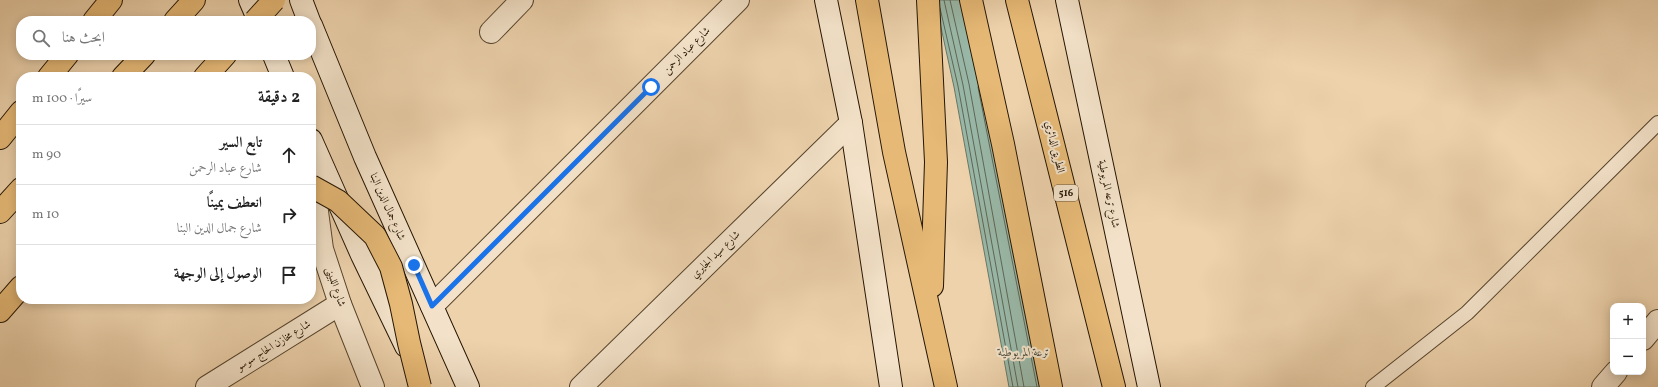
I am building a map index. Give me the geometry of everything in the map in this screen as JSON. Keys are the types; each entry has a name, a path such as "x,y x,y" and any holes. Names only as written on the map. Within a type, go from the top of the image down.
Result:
{"highway":[{"path":"98,16 110,0"},
{"path":"180,16 194,0"},
{"path":"260,16 274,0"},
{"path":"867,0 894,152 946,387"},
{"path":"928,0 936,162 930,318"},
{"path":"971,0 1003,144 1051,387"},
{"name":"الطريق الدائري","path":"1017,0 1114,387"},
{"path":"53,72 63,60"},
{"path":"128,72 139,60"},
{"path":"210,72 220,60"},
{"path":"0,138 16,118"},
{"path":"316,189 338,201 376,236 391,267 420,387"},
{"path":"0,212 16,194"},
{"path":"0,311 16,293"}],"main road":[{"path":"250,0 257,16"},
{"path":"301,0 307,16"},
{"path":"491,32 522,0"},
{"name":"شارع عباد الرحمن","path":"432,306 738,0"},
{"path":"826,0 850,123 891,387"},
{"name":"شارع ترعه المريوطية","path":"1067,0 1149,387"},
{"name":"شارع جمال الدين البنا","path":"316,37 365,156 468,387"},
{"path":"276,60 281,72"},
{"name":"شارع سيد الجايري","path":"581,387 850,123"},
{"path":"316,151 362,255 426,387"},
{"name":"شارع اللبينى","path":"316,204 322,249 340,304 373,387"},
{"name":"شارع مخازن الحاج سوسو","path":"207,387 340,304"},
{"path":"1646,335 1658,321"},
{"path":"1603,387 1613,375"}],"lane":[{"path":"1373,387 1467,312 1658,123"}],"water":[{"name":"ترعة المريوطية","path":"935,0 976,0 1052,387 1009,387 954,87"}],"route":[{"path":"414,265 432,306 651,87"}]}
